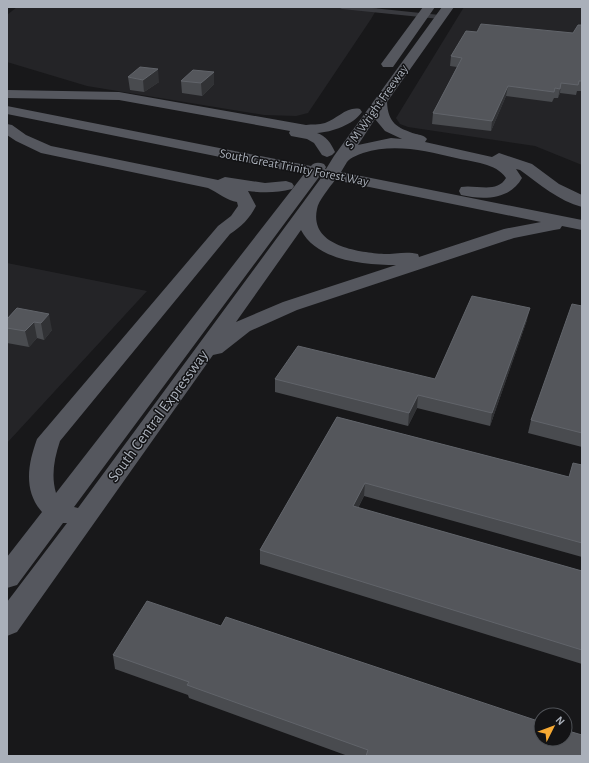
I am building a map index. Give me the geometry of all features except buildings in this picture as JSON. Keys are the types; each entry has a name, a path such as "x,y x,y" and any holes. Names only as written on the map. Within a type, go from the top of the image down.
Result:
{"main road":[{"name":"S M Wright Freeway","path":"381,74 425,11"},
{"name":"S M Wright Freeway","path":"316,171 334,156 380,102 444,12"},
{"path":"7,94 119,96 306,129 317,129 336,125 355,112"},
{"name":"S M Wright Freeway","path":"308,208 355,112 364,99"},
{"name":"South Great Trinity Forest Way","path":"7,100 132,125 271,159 466,197 582,225"},
{"path":"380,102 383,120 388,126 396,131 414,138 504,158 520,164 553,187 582,202"},
{"path":"286,186 265,188 225,182 83,152 74,149 70,145 70,142 71,139 81,133 112,119 133,105 150,105 304,134 321,141 334,156 371,146 391,143 414,144 495,162 508,169 514,178 509,185 498,190 466,197"},
{"name":"South Great Trinity Forest Way","path":"7,110 112,119 271,159"},
{"path":"112,119 114,118 132,125"},
{"path":"7,128 21,138 46,150 213,184 240,197 286,186 316,171"},
{"name":"South Central Expressway","path":"7,577 316,171"},
{"path":"85,518 57,512 42,492 40,473 43,454 49,439 224,230 235,223 244,212 247,206 240,197 237,188 225,182"},
{"path":"308,208 308,222 311,232 318,240 342,252 356,256 387,260 418,257 481,236 490,226 490,220 486,214 466,197"},
{"name":"South Great Trinity Forest Way","path":"466,197 582,214"},
{"name":"South Central Expressway","path":"7,624 308,208"},
{"path":"189,372 223,341 244,327 290,306 510,233 547,226 582,225"}],"street":[{"path":"342,7 444,12"}],"shaded area":[{"path":"17,7 378,7 308,113 296,116 264,115 87,86 7,62 7,15"},
{"path":"464,7 582,7 582,165 535,146 408,127 400,124 396,118"},
{"path":"7,263 147,291 7,443"}]}
